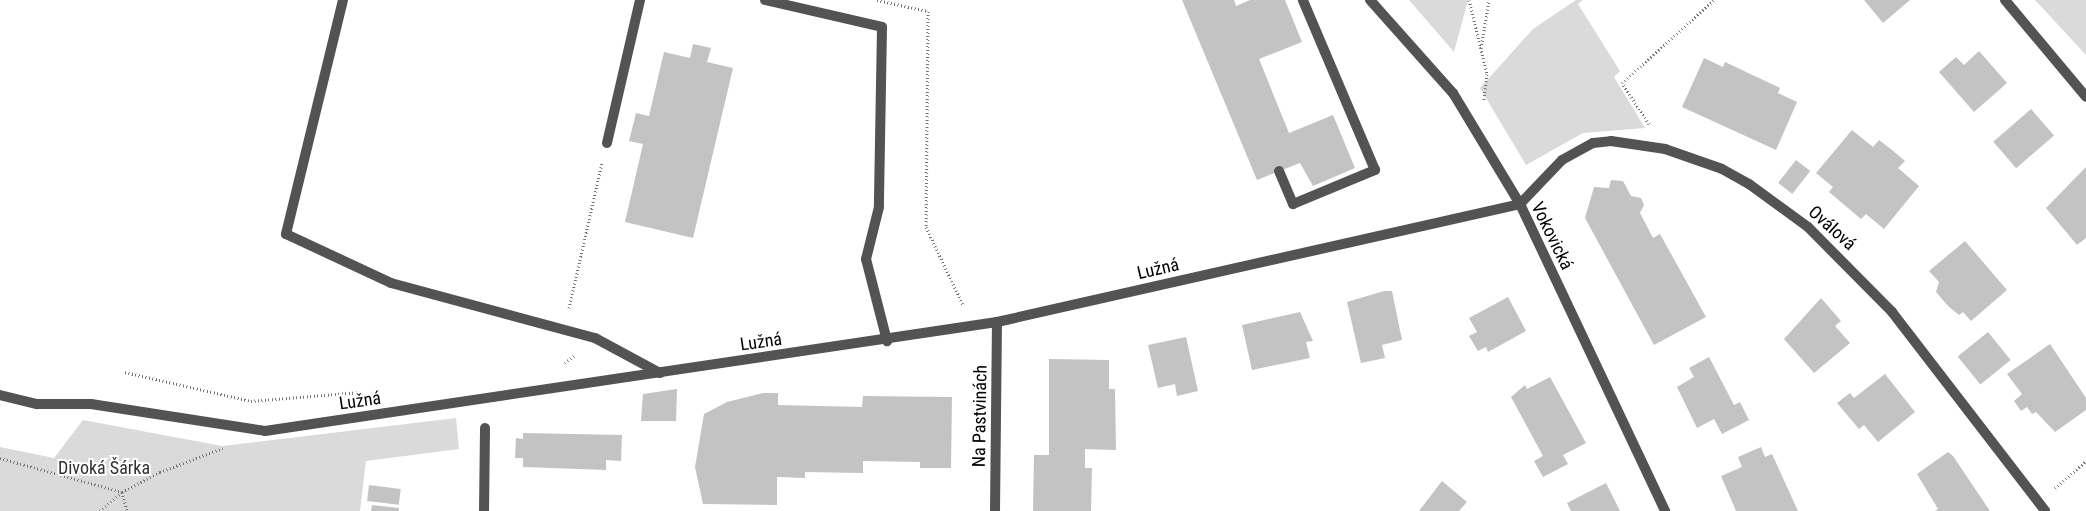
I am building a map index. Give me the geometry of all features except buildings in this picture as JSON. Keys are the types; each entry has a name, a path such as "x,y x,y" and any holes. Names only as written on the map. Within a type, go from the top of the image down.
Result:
{"street":[{"path":"343,0 286,234 391,283 595,338 660,373"},
{"path":"607,143 640,0"},
{"path":"765,0 882,27 879,207 866,258 887,341"},
{"path":"1279,171 1293,204 1375,170 1302,0"},
{"name":"Vokovická","path":"1370,0 1453,93 1520,204 1666,511"},
{"path":"2005,0 2086,97"},
{"name":"Oválová","path":"1520,204 1562,160 1593,143 1631,142 1665,149 1749,184 1808,227 1844,260 1892,312 2040,502 2045,511"},
{"name":"Lužná","path":"0,395 37,404 91,404 265,431 887,341 997,322 1520,204"},
{"name":"Na Pastvinách","path":"996,511 997,322"},
{"path":"484,511 485,428"}],"path":[{"path":"877,0 928,11 926,227 963,305 972,303"},
{"path":"1469,0 1486,74 1480,138"},
{"path":"1481,51 1489,0"},
{"path":"1665,149 1622,83 1714,0"},
{"path":"564,330 607,143"},
{"path":"556,365 565,363 595,338"},
{"path":"125,372 251,401 365,392"},
{"path":"100,511 122,492 230,445"},
{"path":"0,458 122,492"},
{"path":"2040,502 2086,461"},
{"path":"122,492 127,511"}],"green space":[{"path":"1409,0 1468,0 1454,52"},
{"path":"1576,0 1583,0 1578,4 1620,71 1614,77 1645,128 1583,133 1526,165 1480,88 1533,29"},
{"path":"2035,0 2086,0 2086,55"},
{"name":"Divoká Šárka","path":"456,418 459,449 366,461 360,511 0,511 0,447 54,458 83,420 222,446"}]}
